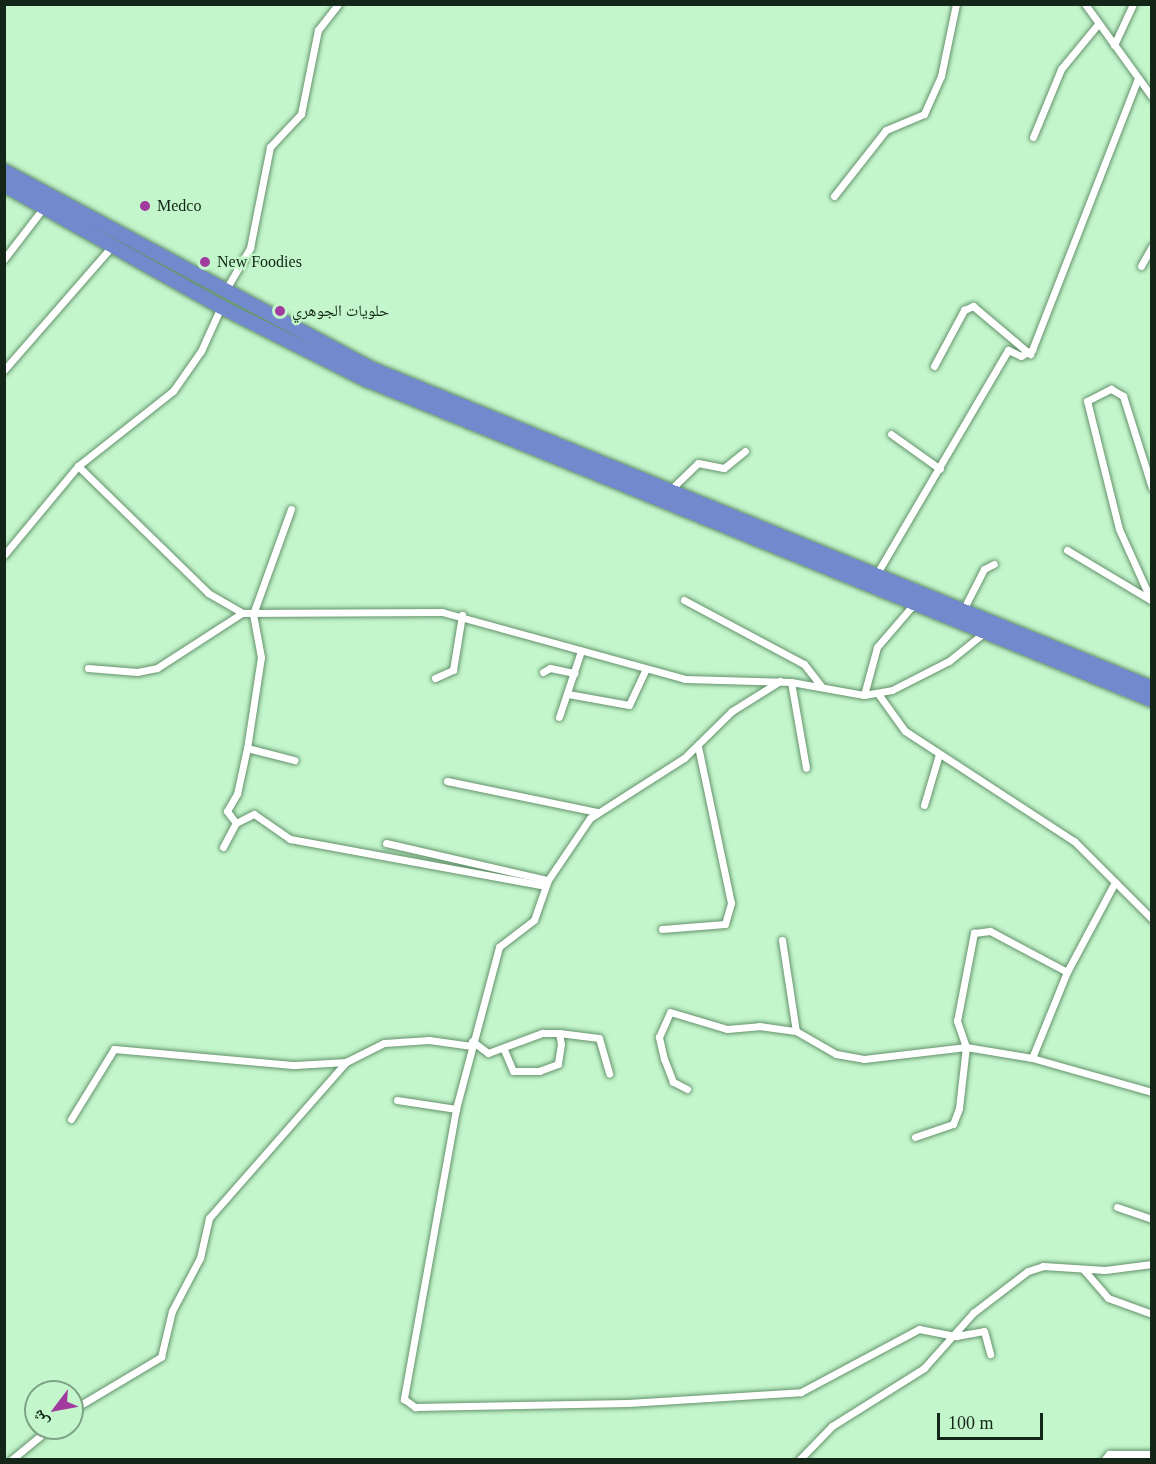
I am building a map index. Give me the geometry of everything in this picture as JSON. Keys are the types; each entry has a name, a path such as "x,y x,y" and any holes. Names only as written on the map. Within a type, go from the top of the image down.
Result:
{"highway":[{"path":"4,171 185,280 442,413 1152,700"},
{"path":"4,185 112,246 185,280"},
{"path":"222,300 447,402 1152,688"}],"street":[{"path":"4,555 78,466 173,391 201,351 222,300 250,248 270,147 301,114 318,30 338,4"},
{"path":"834,196 886,130 924,114 941,76 956,4"},
{"path":"1085,4 1152,97"},
{"path":"1114,45 1133,4"},
{"path":"1033,136 1065,63 1098,24"},
{"path":"1030,354 1137,78"},
{"path":"4,260 44,207"},
{"path":"4,370 112,246"},
{"path":"1141,266 1152,246"},
{"path":"934,366 964,310 973,306 1030,354"},
{"path":"876,575 1008,350 1021,356 1030,354"},
{"path":"1151,600 1119,529 1087,401 1111,389 1123,396 1152,488"},
{"path":"891,434 940,469"},
{"path":"669,491 698,463 724,468 745,452"},
{"path":"78,466 208,593 242,614 380,609 462,615 581,651 686,679 780,681 821,686 864,695 879,695 949,661 985,632"},
{"path":"236,822 226,811 237,794 247,748 261,657 253,614 291,509"},
{"path":"1067,550 1151,600"},
{"path":"963,610 984,569 994,564"},
{"path":"684,600 804,664 821,686"},
{"path":"864,695 877,647 914,604"},
{"path":"88,668 137,672 157,668 242,614"},
{"path":"435,678 453,670 462,615"},
{"path":"559,717 581,651"},
{"path":"543,672 550,668 574,673"},
{"path":"568,694 629,705 646,669"},
{"path":"780,681 732,711 698,746 597,812 547,883 534,920 500,947 456,1109 403,1393 410,1407 628,1403 801,1392 853,1368 914,1329 956,1335 984,1331 990,1354"},
{"path":"791,682 806,768"},
{"path":"879,695 905,731 1074,841 1152,919"},
{"path":"662,929 724,924 731,903 698,746"},
{"path":"247,748 294,760"},
{"path":"924,805 939,754"},
{"path":"447,780 597,812"},
{"path":"223,847 236,822 254,814 290,839 547,883"},
{"path":"386,843 547,883"},
{"path":"1032,1058 1068,972 1115,882"},
{"path":"915,1137 952,1124 966,1047 957,1021 971,939 978,930 990,931 1068,972"},
{"path":"783,940 796,1031"},
{"path":"687,1089 673,1082 659,1037 670,1012 727,1029 759,1026 796,1031 850,1058 966,1047 1032,1058 1152,1092"},
{"path":"84,1403 161,1357 172,1311 200,1258 209,1218 346,1062 384,1043 429,1040 472,1044 488,1053 542,1033 559,1033 599,1038 609,1074"},
{"path":"502,1048 513,1071 539,1071 558,1064 559,1033"},
{"path":"71,1119 114,1049 295,1065 346,1062"},
{"path":"397,1100 456,1109"},
{"path":"1117,1207 1152,1219"},
{"path":"799,1460 832,1426 924,1368 956,1335 973,1313 1032,1269 1083,1269 1152,1264"},
{"path":"1083,1269 1108,1298 1152,1314"},
{"path":"11,1460 35,1440"},
{"path":"1104,1460 1109,1454 1152,1454"}],"place":[{"name":"Medco","path":"145,206"},
{"name":"New Foodies","path":"205,262"},
{"name":"حلويات الجوهري","path":"280,311"}]}
